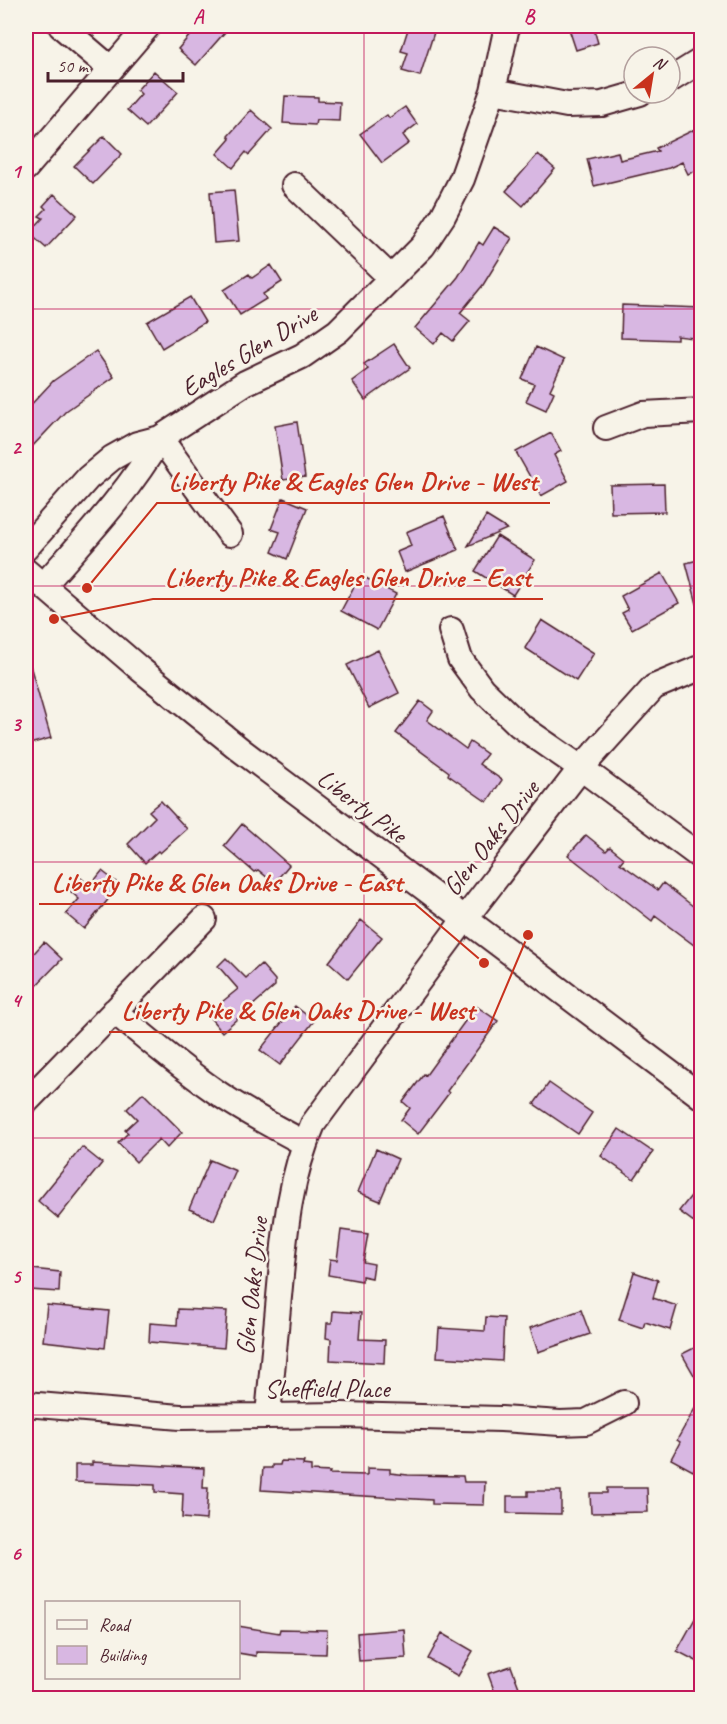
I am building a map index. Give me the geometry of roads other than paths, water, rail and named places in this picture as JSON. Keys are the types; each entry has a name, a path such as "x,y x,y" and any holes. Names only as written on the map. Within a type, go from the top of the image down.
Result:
{"street":[{"path":"61,26 110,68"},
{"path":"26,168 148,26"},
{"name":"Eagles Glen Drive","path":"26,548 88,478 112,458 137,444 160,438 245,383 302,356 338,331 423,246 443,216 462,179 493,91 507,26"},
{"path":"682,72 702,60"},
{"path":"493,91 567,105 602,104 622,98"},
{"path":"294,185 390,278"},
{"path":"606,428 643,414 702,411"},
{"path":"160,438 230,534"},
{"name":"Eagles Glen Drive","path":"34,579 113,506 147,460 160,438"},
{"name":"Liberty Pike","path":"34,579 140,669 242,751 702,1097"},
{"path":"451,630 460,659 482,689 519,725 702,858"},
{"name":"Glen Oaks Drive","path":"268,1415 286,1221 293,1184 304,1143 312,1124 581,768 654,687 702,667"},
{"path":"26,1102 204,919"},
{"path":"114,1011 212,1089 254,1116 304,1143"},
{"name":"Sheffield Place","path":"26,1404 180,1417 268,1415 415,1417 578,1423 586,1422 624,1403"}],"place":[{"name":"Liberty Pike & Eagles Glen Drive - West","path":"87,588"},
{"name":"Liberty Pike & Eagles Glen Drive - East","path":"54,619"},
{"name":"Liberty Pike & Glen Oaks Drive - West","path":"528,935"},
{"name":"Liberty Pike & Glen Oaks Drive - East","path":"484,963"}]}
